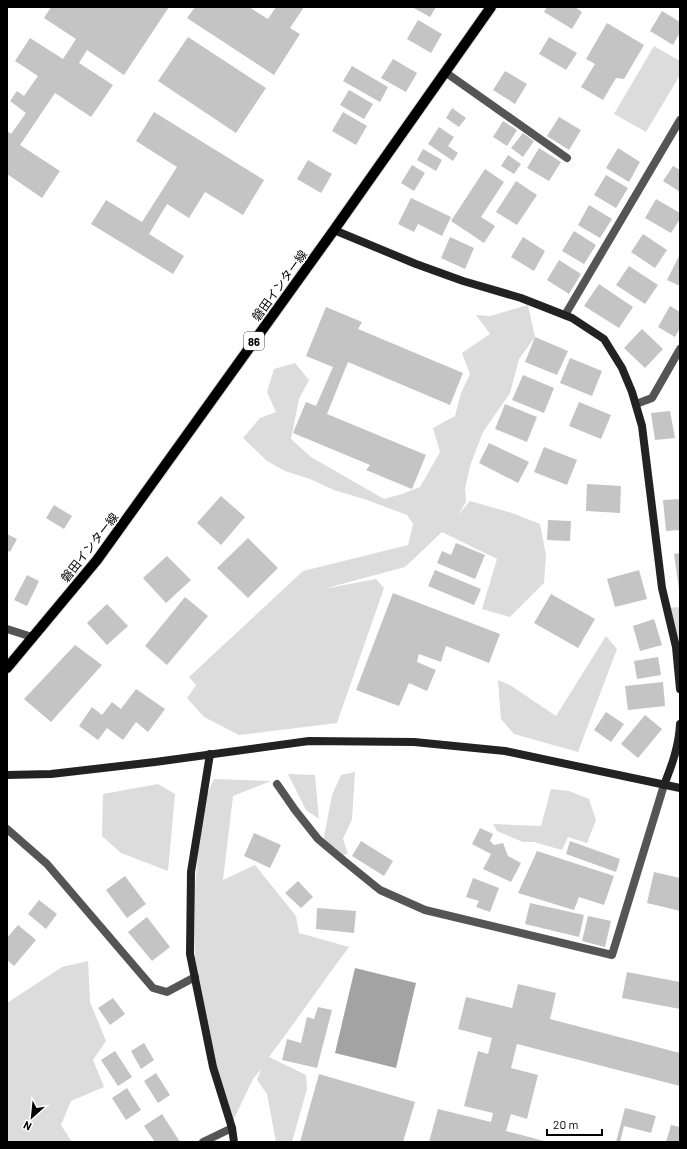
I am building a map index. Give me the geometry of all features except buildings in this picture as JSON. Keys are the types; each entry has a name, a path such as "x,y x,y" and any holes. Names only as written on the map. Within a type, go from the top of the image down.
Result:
{"main road":[{"name":"磐田インター線","path":"7,668 97,560 334,230 491,7"}],"street":[{"path":"445,72 568,158"},
{"path":"565,315 680,120"},
{"path":"334,230 416,264 463,281 521,298 565,315 604,339 622,368 636,404 642,426 662,588 676,647 680,689"},
{"path":"636,404 652,398 680,349"},
{"path":"7,629 32,637"},
{"path":"277,784 318,839 380,890 425,910 612,955 664,785 674,759 680,724"},
{"path":"7,774 51,774 309,741 414,742 505,751 680,788"},
{"path":"210,754 191,872 190,954 213,1067 232,1128 234,1142"},
{"path":"7,829 47,864 153,988 167,992 195,978"},
{"path":"203,1142 232,1128"}],"shaded area":[{"path":"654,46 680,61 680,75 646,132 614,114"},
{"path":"528,305 535,337 519,359 510,393 483,432 470,466 465,489 466,502 458,515 470,501 512,513 540,524 546,555 544,583 510,617 482,609 497,559 442,532 405,567 323,589 376,579 384,588 337,723 239,735 204,717 187,698 196,685 189,677 303,571 408,545 413,524 407,515 367,500 334,490 310,479 285,471 267,461 243,438 260,418 276,412 267,392 274,369 295,363 309,380 299,399 291,439 311,457 384,499 420,487 440,452 433,428 455,416 461,393 470,374 462,353 490,334 476,315 490,316"},
{"path":"680,607 680,645 667,608"},
{"path":"606,636 617,649 578,752 514,734 501,719 498,680 510,685 556,716"},
{"path":"355,772 352,819 343,839 348,854 338,856 327,846 324,837 332,795 341,775"},
{"path":"288,774 315,775 319,819 306,810"},
{"path":"214,779 271,781 233,796 223,880 255,865 296,916 299,933 349,947 269,1057 306,1075 307,1089 292,1142 276,1142 267,1094 257,1080 261,1069 253,1079 231,1125 195,977 195,888 202,806"},
{"path":"158,784 175,794 168,871 121,853 102,836 103,794"},
{"path":"551,789 569,791 589,799 596,820 587,843 568,837 562,850 534,842 523,842 497,831 493,824 541,826"},
{"path":"88,961 90,1002 106,1041 93,1060 104,1087 71,1101 61,1125 72,1142 7,1142 7,1003 62,967"},
{"path":"355,968 416,983 396,1068 335,1053"}]}
